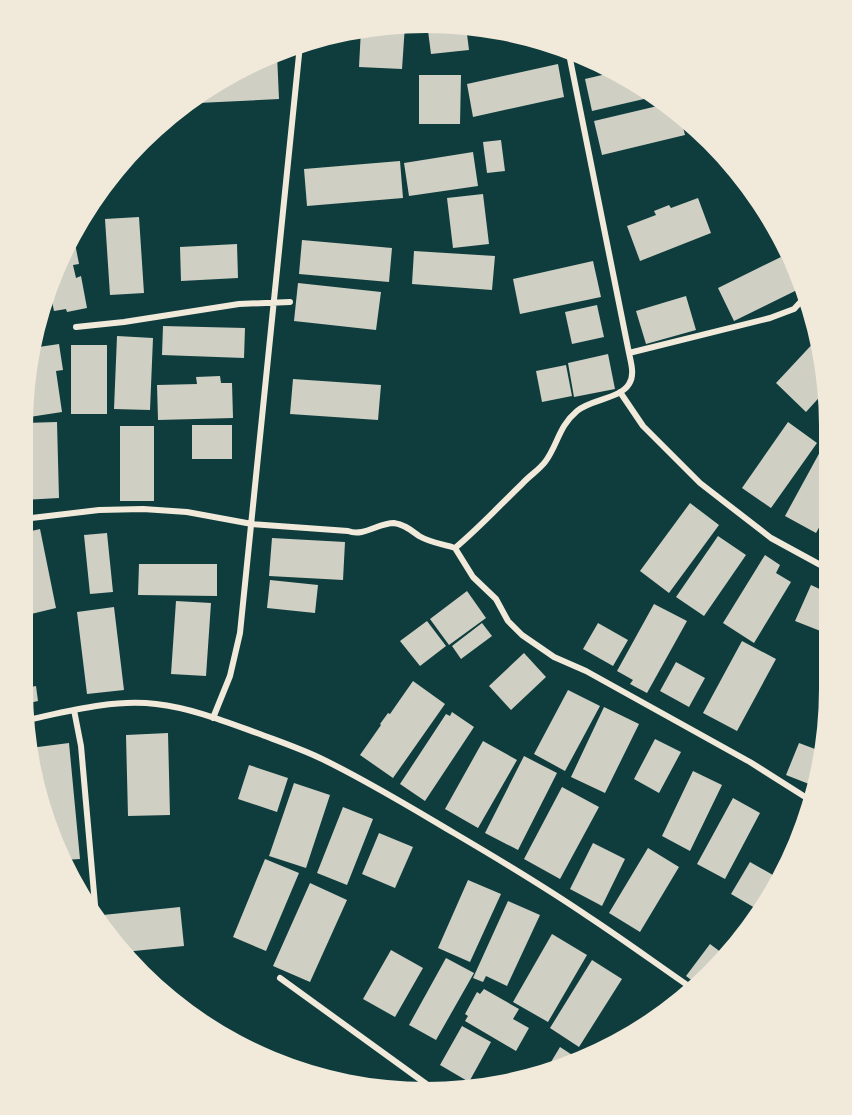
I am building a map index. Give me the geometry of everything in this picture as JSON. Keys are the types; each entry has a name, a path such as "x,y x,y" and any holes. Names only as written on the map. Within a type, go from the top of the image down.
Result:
{"street":[{"path":"213,718 230,676 242,616 299,54"},
{"path":"455,548 544,463 560,431 576,411 620,392 632,379 633,372 570,61"},
{"path":"76,327 239,304 290,302"},
{"path":"629,353 770,318 794,309 799,303"},
{"path":"620,392 642,426 700,483 771,538 819,564"},
{"path":"33,518 99,510 142,509 187,512 252,524 355,533 393,523 405,527 422,538 455,548 473,577 496,599 508,621 522,635 554,657 586,671 750,762 804,796"},
{"path":"34,718 126,703 156,704 180,708 233,724 292,746 360,778 516,870 588,916 685,984"},
{"path":"74,710 81,746 95,900"},
{"path":"280,978 423,1082"}],"building":[{"path":"428,33 467,35 469,50 431,54"},
{"path":"404,34 402,69 359,67 360,39"},
{"path":"277,62 279,99 203,103 252,74"},
{"path":"558,64 564,97 473,117 467,84"},
{"path":"419,75 461,75 460,124 419,124"},
{"path":"602,75 644,99 592,111 585,79"},
{"path":"655,107 684,130 685,135 602,155 594,121"},
{"path":"501,140 505,171 487,173 483,142"},
{"path":"473,152 478,186 409,196 404,163"},
{"path":"400,161 403,198 307,206 304,169"},
{"path":"483,194 489,244 453,248 447,198"},
{"path":"698,198 711,233 640,261 627,226 656,215 654,211 669,205 671,208"},
{"path":"139,217 144,293 110,295 105,219"},
{"path":"302,240 392,248 389,282 299,274"},
{"path":"237,244 238,278 181,281 180,247"},
{"path":"76,248 79,264 73,265 76,278 81,276 87,308 67,312 66,309 54,311 54,300"},
{"path":"414,251 495,256 492,290 412,284"},
{"path":"780,257 795,291 734,321 718,288"},
{"path":"593,261 601,297 520,314 513,279"},
{"path":"298,283 381,292 376,330 294,321"},
{"path":"686,296 696,330 646,344 636,311"},
{"path":"597,305 604,337 572,344 565,312"},
{"path":"163,326 245,328 244,358 162,355"},
{"path":"117,336 153,338 150,410 114,409"},
{"path":"59,344 63,370 56,371 62,412 33,416 36,375 41,347"},
{"path":"71,345 107,345 107,414 71,414"},
{"path":"810,346 818,399 806,412 776,383"},
{"path":"608,354 615,389 574,397 568,363"},
{"path":"566,365 572,396 542,402 536,371"},
{"path":"220,376 221,383 232,383 233,418 158,420 157,385 197,384 196,377"},
{"path":"293,379 381,385 378,420 290,414"},
{"path":"57,422 59,498 33,499 33,423"},
{"path":"788,422 817,443 771,508 742,488"},
{"path":"192,425 232,425 232,459 192,459"},
{"path":"120,426 154,426 154,501 120,501"},
{"path":"819,454 819,528 816,533 785,516"},
{"path":"690,503 719,525 669,593 640,571"},
{"path":"40,529 56,608 33,614 33,531"},
{"path":"107,533 113,592 90,594 84,535"},
{"path":"718,536 746,555 704,616 676,597"},
{"path":"272,538 345,542 343,580 269,576"},
{"path":"765,555 780,565 776,573 791,582 754,643 723,623"},
{"path":"139,564 217,564 217,596 138,595"},
{"path":"270,580 318,585 315,613 267,608"},
{"path":"811,585 819,589 819,630 795,621"},
{"path":"467,591 486,618 449,645 430,619"},
{"path":"176,601 211,603 206,676 171,674"},
{"path":"654,604 687,621 647,693 630,684 633,680 617,671"},
{"path":"114,607 124,690 87,694 77,612"},
{"path":"427,621 446,646 420,666 400,641"},
{"path":"482,623 492,636 461,659 452,646"},
{"path":"598,623 628,640 613,666 583,649"},
{"path":"742,641 776,659 737,731 703,713"},
{"path":"524,653 546,677 511,710 489,686"},
{"path":"676,662 705,678 689,707 660,691"},
{"path":"413,681 445,704 393,778 360,755"},
{"path":"36,686 38,701 34,702 33,689"},
{"path":"568,690 600,706 565,771 534,754"},
{"path":"604,707 639,724 605,793 571,777"},
{"path":"452,712 474,727 425,801 400,784 446,714 450,716"},
{"path":"168,733 170,815 128,816 126,735"},
{"path":"655,739 681,752 659,793 634,779"},
{"path":"483,741 517,760 478,828 445,809"},
{"path":"69,743 80,859 72,859 63,839 46,791 37,747"},
{"path":"799,743 814,749 808,783 786,775"},
{"path":"524,756 557,773 518,850 485,833"},
{"path":"249,765 288,778 277,812 238,799"},
{"path":"693,771 722,785 690,851 662,836"},
{"path":"294,783 330,795 306,868 269,856"},
{"path":"562,787 599,807 560,879 524,859"},
{"path":"733,798 760,813 725,879 697,864"},
{"path":"343,807 373,819 347,885 317,873"},
{"path":"379,833 413,847 395,888 362,874"},
{"path":"593,843 625,859 602,906 570,889"},
{"path":"648,848 679,867 640,932 609,913"},
{"path":"265,859 299,873 266,951 233,937"},
{"path":"750,862 772,874 753,907 731,894"},
{"path":"468,880 501,894 470,962 438,948"},
{"path":"310,883 347,900 310,982 273,966"},
{"path":"508,901 540,915 507,986 486,976 483,982 473,978"},
{"path":"180,907 184,946 134,951 105,915"},
{"path":"552,934 587,955 548,1022 513,1002"},
{"path":"710,944 719,951 690,979 686,976"},
{"path":"391,950 423,968 395,1017 363,999"},
{"path":"446,958 474,973 436,1040 409,1025"},
{"path":"592,960 622,979 579,1047 550,1028"},
{"path":"484,989 519,1009 513,1019 529,1028 516,1051 465,1021 468,1016 465,1014 477,992 480,994"},
{"path":"462,1026 491,1042 470,1080 465,1080 440,1065"},
{"path":"560,1047 571,1054 552,1061"}]}
